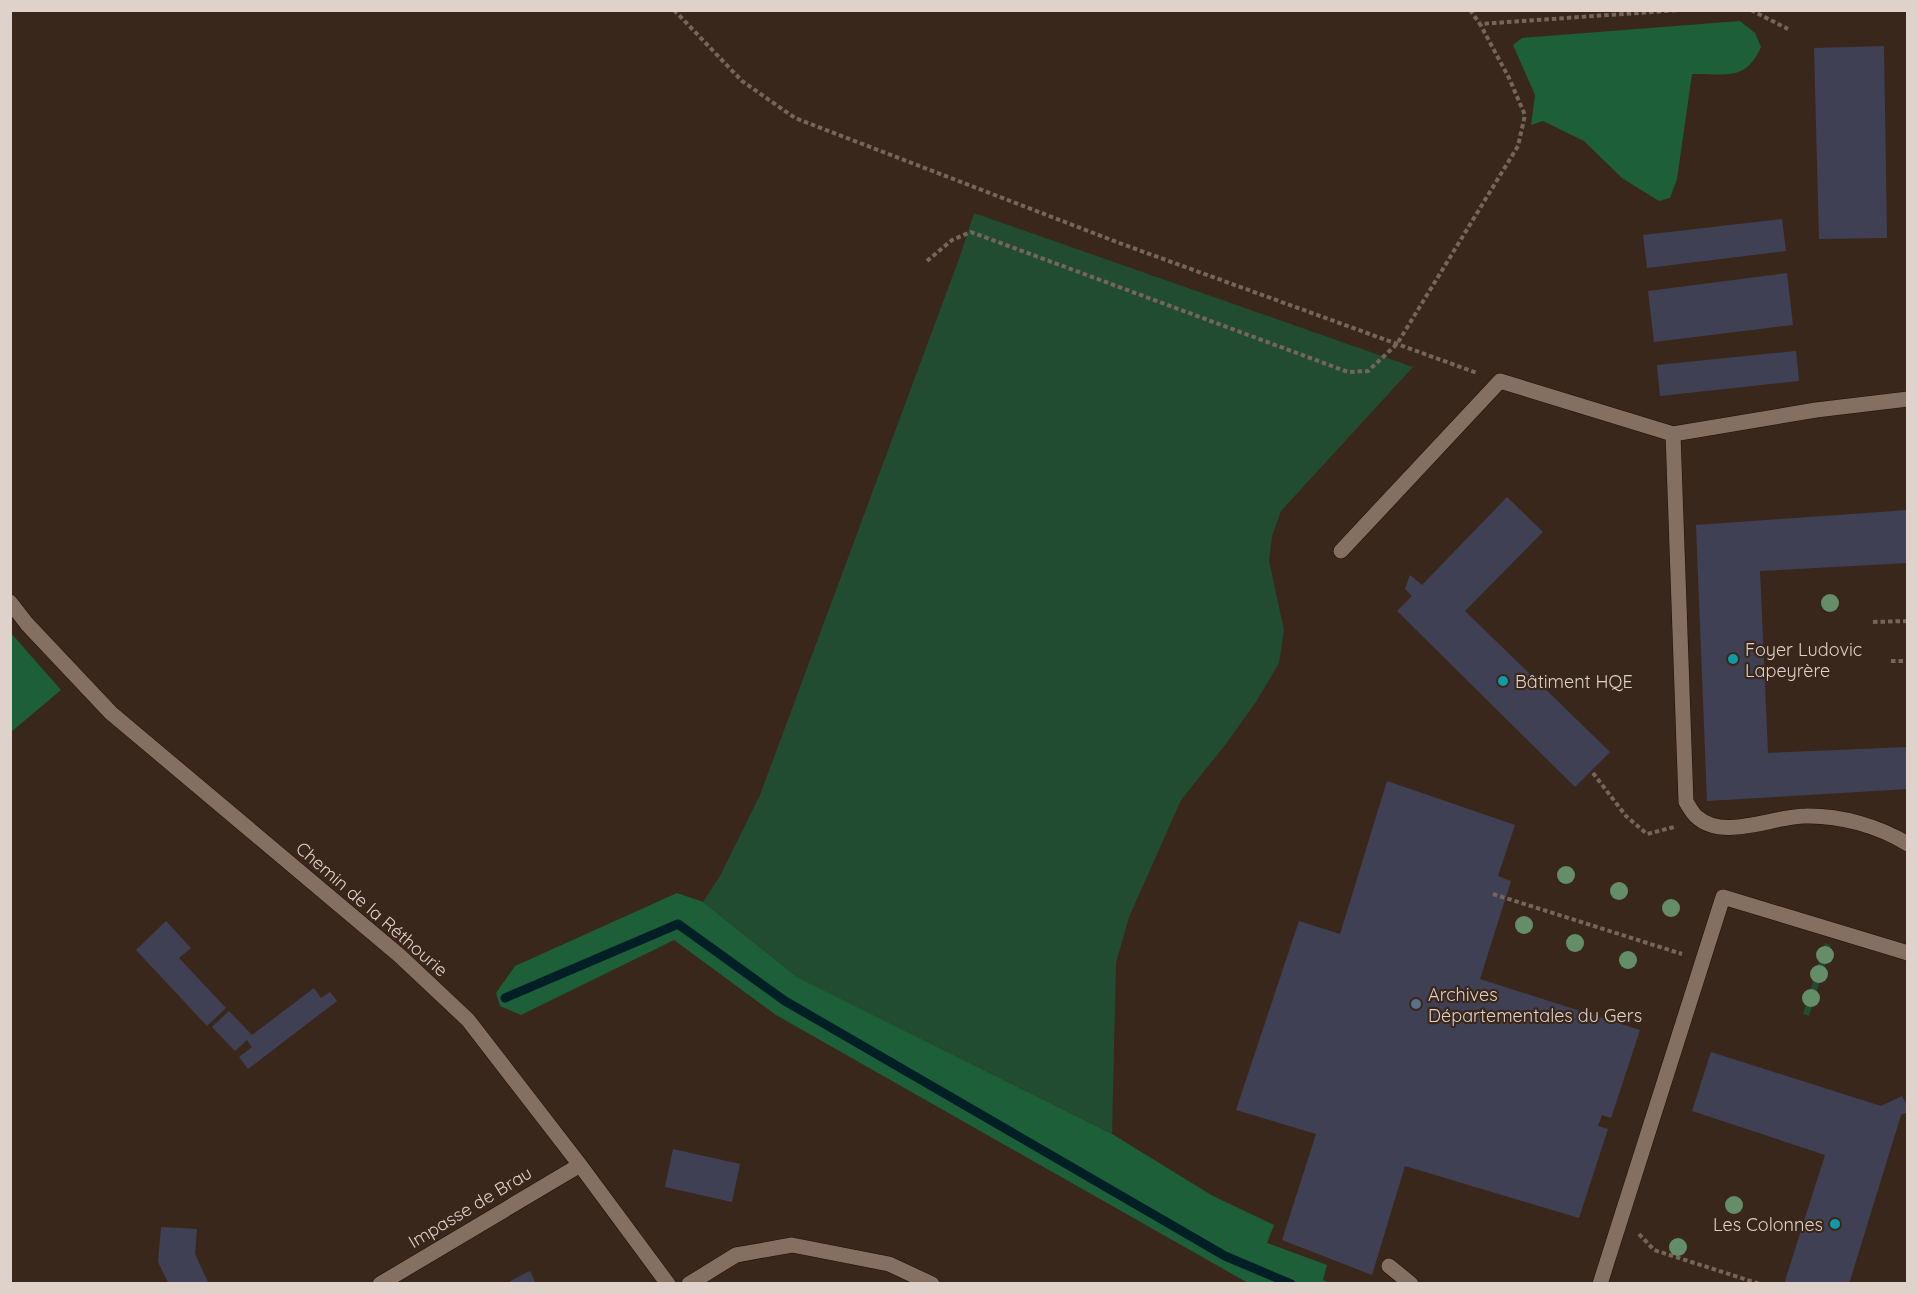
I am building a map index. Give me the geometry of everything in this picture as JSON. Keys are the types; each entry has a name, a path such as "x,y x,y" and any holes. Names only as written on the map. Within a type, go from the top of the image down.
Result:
{"street":[{"path":"1341,551 1500,381 1673,434 1815,410 1908,399"},
{"path":"1673,434 1686,802 1696,817 1711,825 1730,827 1804,815 1848,820 1908,844"},
{"name":"Chemin de la Réthourie","path":"10,602 27,624 111,713 400,956 468,1020 668,1284"},
{"path":"1600,1284 1723,897 1908,953"},
{"name":"Impasse de Brau","path":"380,1284 580,1165"},
{"path":"689,1284 736,1255 792,1245 889,1264 932,1284"},
{"path":"1389,1266 1411,1284"}],"path":[{"path":"674,10 742,81 795,118 1122,244 1500,381"},
{"path":"927,261 952,240 971,232 1348,372 1368,371 1397,344 1518,146 1525,116 1509,78 1470,10"},
{"path":"1480,24 1680,10"},
{"path":"1751,10 1788,29"},
{"path":"1873,622 1908,621"},
{"path":"1891,661 1908,661"},
{"path":"1593,773 1626,816 1647,834 1673,828 1696,817"},
{"path":"1493,894 1703,961"},
{"path":"1618,1227 1642,1234 1654,1250 1760,1284"}],"green space":[{"path":"1740,21 1755,33 1761,47 1755,58 1741,71 1724,75 1692,74 1677,179 1670,198 1659,201 1622,178 1584,141 1543,121 1531,125 1535,95 1513,45 1522,38"},
{"path":"974,213 1413,367 1281,511 1272,536 1269,561 1284,630 1279,663 1256,702 1181,800 1129,917 1116,963 1112,1134 797,977 703,902 720,876 760,795"},
{"path":"10,632 61,690 11,732 10,732"},
{"path":"677,893 703,902 797,977 1112,1134 1213,1196 1274,1225 1267,1243 1327,1265 1323,1280 1329,1283 1248,1283 776,1015 674,940 521,1015 500,1006 496,993 515,966"},
{"path":"1825,943 1831,946 1809,1016 1803,1014"}],"building":[{"path":"1884,46 1887,238 1819,239 1814,48"},
{"path":"1782,219 1786,251 1647,268 1643,235"},
{"path":"1787,273 1793,325 1654,342 1648,291"},
{"path":"1796,351 1799,381 1660,396 1657,365"},
{"name":"Bâtiment HQE","path":"1507,497 1543,532 1465,611 1610,752 1575,787 1397,611 1412,596 1405,589 1410,575 1422,585"},
{"name":"Foyer Ludovic Lapeyrère","path":"1908,510 1908,563 1760,571 1768,753 1908,747 1908,789 1707,801 1696,525"},
{"name":"Archives Départementales du Gers","path":"1387,781 1515,825 1498,876 1511,881 1480,979 1640,1030 1611,1118 1602,1115 1598,1126 1608,1129 1579,1218 1405,1166 1372,1275 1282,1240 1316,1134 1236,1110 1299,921 1340,934"},
{"path":"166,921 191,948 179,958 226,1008 207,1026 136,950"},
{"path":"314,988 321,998 330,992 337,1001 248,1069 239,1057 252,1047 247,1040 235,1051 212,1027 229,1011 252,1035"},
{"name":"Les Colonnes","path":"1711,1052 1881,1106 1902,1096 1908,1112 1901,1115 1849,1284 1784,1284 1825,1155 1692,1111"},
{"path":"673,1149 740,1164 732,1202 665,1187"},
{"path":"161,1227 197,1229 195,1254 208,1282 169,1284 158,1262"},
{"path":"530,1271 536,1284 506,1284 514,1279"}],"waterway":[{"path":"505,998 678,924 785,1001 1225,1256 1291,1284"}],"place":[{"name":"Foyer Ludovic Lapeyrère","path":"1733,659"},
{"name":"Bâtiment HQE","path":"1503,681"},
{"name":"Archives Départementales du Gers","path":"1416,1004"},
{"name":"Les Colonnes","path":"1835,1224"}]}
